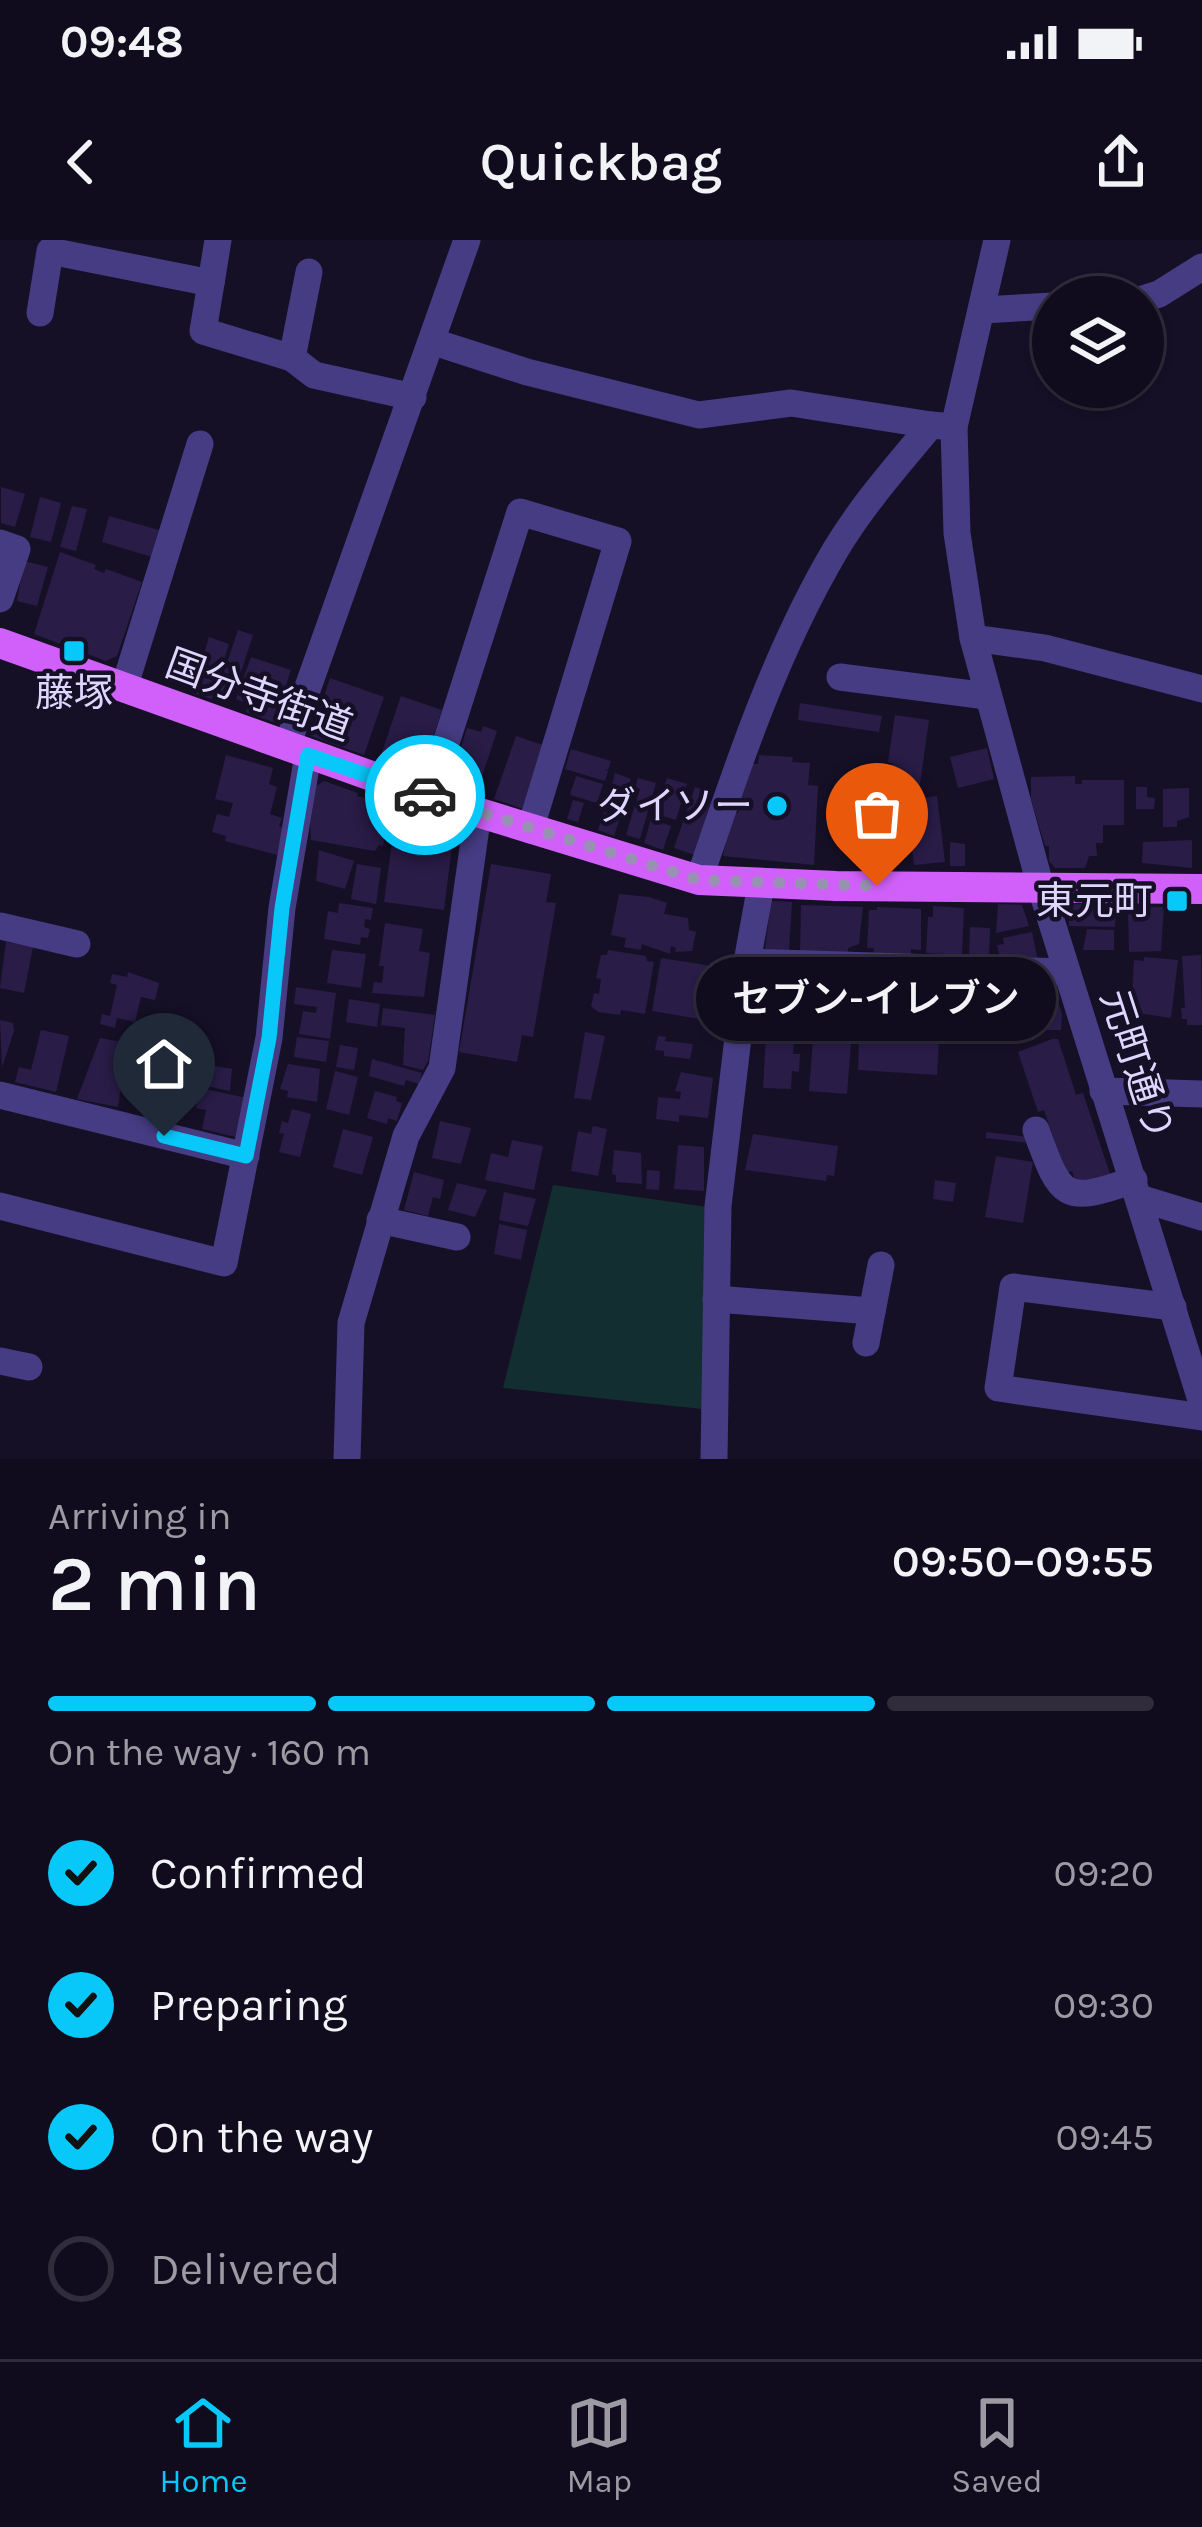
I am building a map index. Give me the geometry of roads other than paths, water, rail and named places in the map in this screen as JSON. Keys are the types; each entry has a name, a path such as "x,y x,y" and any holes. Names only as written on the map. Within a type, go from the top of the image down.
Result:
{"main road":[{"name":"国分寺街道","path":"0,643 478,813 699,880 761,885 1202,889"}],"street":[{"path":"218,240 203,331 292,358 314,375 413,397"},
{"path":"0,1206 224,1263 269,1038 297,751 466,240"},
{"path":"699,880 742,751 835,552 865,506 943,426 982,310 997,240"},
{"path":"40,313 51,246 211,283"},
{"path":"1164,291 1202,267"},
{"path":"292,358 309,272"},
{"path":"982,310 1032,307"},
{"path":"434,342 698,415 791,404 943,426"},
{"name":"元町通り","path":"943,426 973,638 987,696 1041,889 1202,1403"},
{"path":"124,688 200,445"},
{"path":"429,796 520,512 618,541 530,830"},
{"path":"0,543 17,549 0,599"},
{"path":"973,638 1045,648 1202,688"},
{"path":"839,677 987,696"},
{"path":"347,1459 351,1323 406,1136 442,1068 478,813"},
{"path":"714,1459 720,1186 761,885"},
{"path":"0,926 77,944"},
{"path":"747,962 1067,972"},
{"path":"1103,1091 1202,1094"},
{"path":"0,1095 246,1156"},
{"path":"1036,1130 1056,1183 1070,1193 1136,1189 1202,1216"},
{"path":"380,1220 457,1237"},
{"path":"866,1343 880,1265"},
{"path":"1173,1307 1013,1287 998,1388 1202,1417"},
{"path":"716,1299 872,1311"},
{"path":"0,1361 29,1367"}],"place":[{"name":"藤塚","path":"74,651"},
{"name":"ダイソー","path":"777,806"},
{"name":"セブン-イレブン","path":"877,886"},
{"name":"東元町","path":"1177,901"}]}
